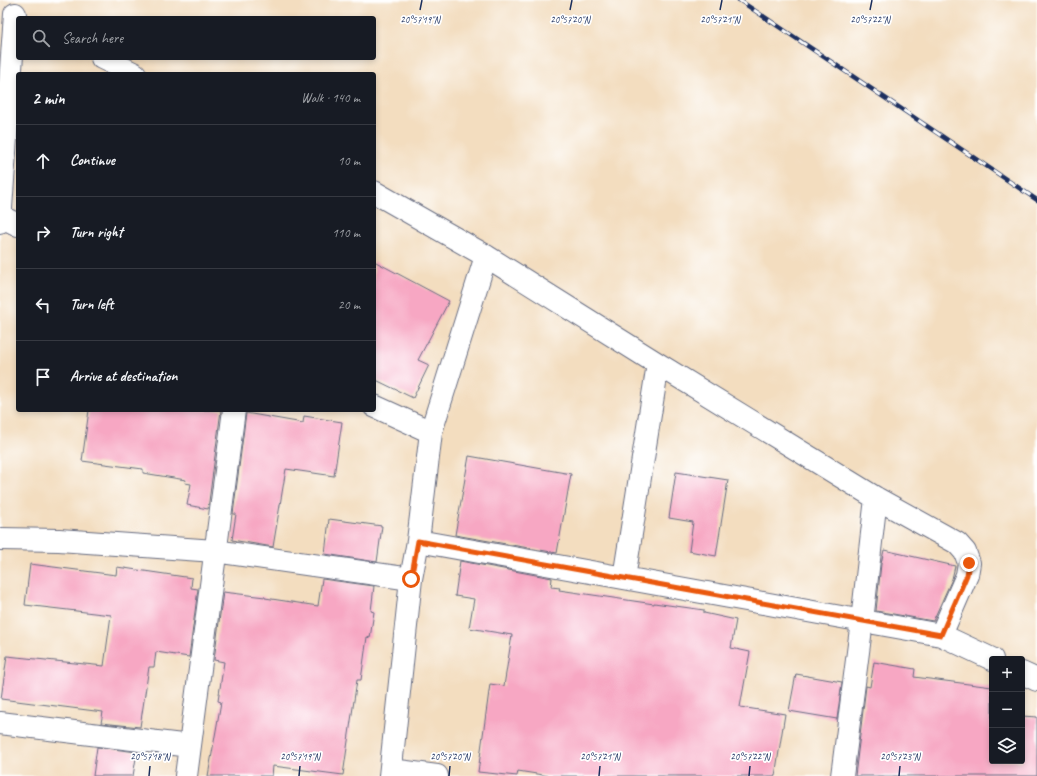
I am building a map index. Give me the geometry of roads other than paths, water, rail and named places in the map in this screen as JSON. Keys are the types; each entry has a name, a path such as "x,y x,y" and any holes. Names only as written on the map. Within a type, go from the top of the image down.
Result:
{"street":[{"path":"5,220 12,13"},
{"path":"106,60 131,72"},
{"path":"376,193 486,256 876,498 957,543 965,552 969,563 967,575 941,635"},
{"path":"437,776 390,773 411,579 418,541 431,432 486,256"},
{"path":"624,578 658,364"},
{"path":"376,407 431,432"},
{"path":"186,776 234,412"},
{"path":"842,776 876,498"},
{"path":"0,539 59,540 215,551 411,579"},
{"path":"418,541 941,635 989,658"},
{"path":"1025,674 1037,680"},
{"path":"0,723 190,746"}],"railway":[{"path":"739,0 1037,200"}]}
